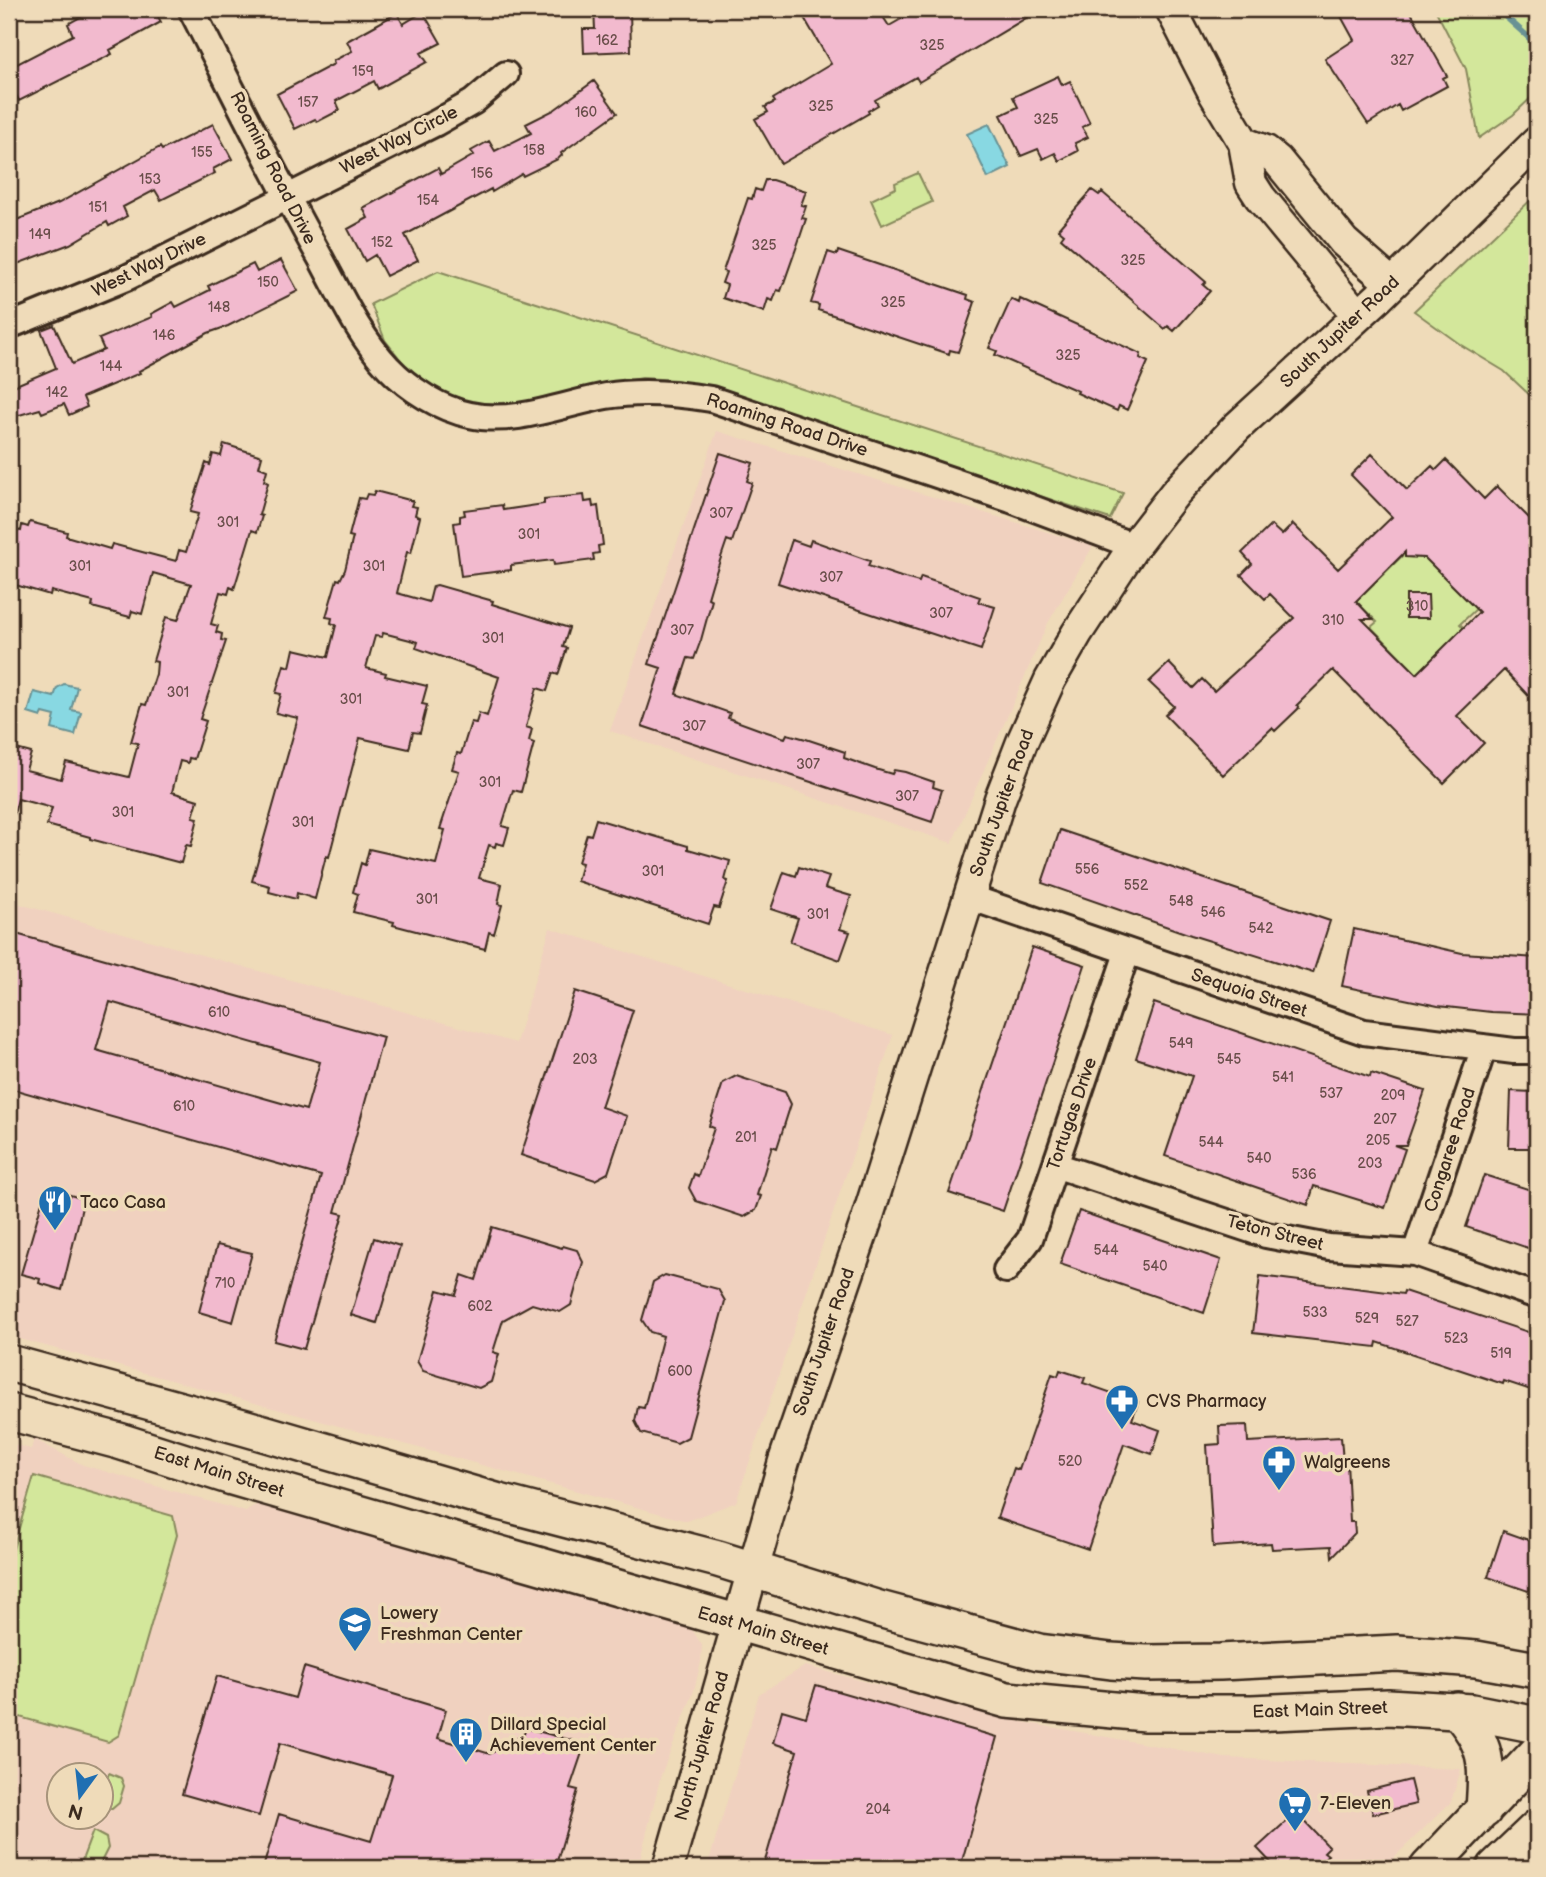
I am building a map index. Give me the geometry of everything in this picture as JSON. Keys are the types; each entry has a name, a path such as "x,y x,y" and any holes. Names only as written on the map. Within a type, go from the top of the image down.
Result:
{"main road":[{"path":"9,1363 246,1428 378,1468 718,1559 879,1609 1039,1652 1111,1661 1220,1662 1397,1653 1476,1659 1537,1670"},
{"name":"East Main Street","path":"9,1412 119,1441 232,1477 1007,1700 1144,1713 1252,1713 1388,1707 1457,1710 1537,1725"},
{"path":"232,1477 246,1428"},
{"path":"1108,1711 1111,1661"},
{"path":"1457,1710 1470,1725 1482,1747 1486,1774 1483,1810"},
{"path":"1428,1868 1537,1753"},
{"path":"1495,1868 1537,1828"}],"street":[{"name":"Roaming Road Drive","path":"191,9 286,197 365,338 389,369 423,396 445,407 471,415 500,416 533,413 606,396 635,393 675,393 711,399 1011,500 1134,546"},
{"path":"1171,9 1214,93 1244,143 1251,183 1358,316"},
{"name":"West Way Circle","path":"286,197 472,102 506,74"},
{"name":"South Jupiter Road","path":"736,1623 785,1461 867,1219 1000,799 1050,680 1134,546 1175,493 1237,427 1392,284 1537,142"},
{"path":"1244,143 1266,151 1277,160 1344,242 1392,284"},
{"name":"West Way Drive","path":"9,326 126,278 286,197"},
{"name":"Sequoia Street","path":"969,897 1364,1032 1514,1051 1537,1051"},
{"name":"Tortugas Drive","path":"1006,1270 1030,1239 1127,953"},
{"name":"Congaree Road","path":"1415,1253 1484,1047"},
{"name":"Teton Street","path":"1055,1165 1266,1235 1329,1247 1415,1253 1537,1296"},
{"name":"North Jupiter Road","path":"668,1868 736,1623"}],"shaded area":[{"path":"717,431 1093,546 1048,623 952,843 610,731"},
{"path":"9,901 516,1043 550,928 893,1035 736,1502 687,1521 9,1336"},
{"name":"Lowery Freshman Center","path":"34,1439 83,1465 246,1512 261,1504 689,1625 702,1645 701,1662 693,1694 661,1775 638,1868 9,1868 9,1443 31,1449"},
{"path":"805,1666 1017,1721 1225,1758 1461,1769 1451,1802 1383,1868 707,1868 759,1694"}],"green space":[{"path":"1435,9 1537,9 1537,92 1513,115 1479,138 1466,69"},
{"path":"918,173 932,202 882,225 871,200 896,188 895,183"},
{"path":"1537,194 1537,404 1504,371 1461,345 1414,311"},
{"path":"438,271 1123,493 1110,519 816,422 677,380 642,378 523,402 477,404 441,392 409,370 385,340 371,304"},
{"path":"1404,554 1407,557 1425,558 1476,609 1460,624 1464,628 1417,674 1371,627 1377,622 1356,601"},
{"path":"34,1476 173,1516 177,1535 119,1735 108,1742 9,1714 9,1563"},
{"path":"116,1776 121,1778 124,1786 116,1806"},
{"path":"93,1832 106,1838 108,1848 101,1862 90,1866 81,1863"}],"water":[{"path":"989,124 1010,167 988,178 967,134"},
{"path":"64,684 77,687 71,710 81,712 75,735 52,729 55,716 43,713 41,717 28,713 34,692 54,697 57,688"}],"building":[{"path":"95,9 154,9 161,22 110,50 112,54 19,101 9,81 9,68 73,35 68,24"},
{"path":"594,9 630,9 631,51 584,53 583,29 595,29"},
{"path":"799,9 878,9 889,26 919,9 1041,9 919,82 916,77 875,100 878,105 868,111 869,113 781,164 755,119 768,112 765,107 775,102 773,99 831,64"},
{"path":"1337,9 1409,9 1447,76 1443,78 1447,86 1401,111 1398,105 1368,124 1325,59 1354,40"},
{"path":"423,12 441,43 421,53 427,62 378,89 374,81 336,101 340,110 317,122 315,119 295,129 277,94 334,64 333,61 352,51 347,41 397,13 403,24"},
{"path":"1058,76 1062,85 1070,81 1090,123 1082,127 1088,137 1075,143 1078,151 1059,161 1055,153 1043,159 1038,149 1021,156 1001,115 1018,107 1013,97"},
{"path":"594,81 617,113 561,153 558,159 523,176 522,174 492,192 491,189 405,235 418,260 386,276 375,255 365,261 348,229 368,218 363,208 438,168 441,174 474,155 471,151 489,141 495,151 531,133 526,124 554,110"},
{"path":"213,124 232,159 213,169 215,173 161,200 155,190 123,207 127,216 109,226 107,222 70,244 9,267 9,223 59,203 160,147 162,150"},
{"path":"765,180 806,191 801,205 806,206 802,218 806,219 781,291 777,290 773,301 768,299 764,312 723,298 727,285 722,283 726,272 723,271 748,198 752,199 755,189 761,191"},
{"path":"1092,190 1099,195 1102,192 1206,282 1203,285 1210,291 1174,331 1168,326 1165,329 1061,238 1064,234 1058,229"},
{"path":"838,251 968,295 967,299 975,302 958,352 950,350 949,354 818,310 819,305 811,303 828,252 837,255"},
{"path":"281,260 298,291 228,326 208,333 139,371 140,373 83,397 87,407 69,415 64,404 42,413 40,409 9,418 9,388 56,368 41,330 54,325 72,364 104,350 99,339 152,317 151,314 173,302 176,307 210,290 208,286 253,264 257,272"},
{"path":"1011,299 1019,303 1020,299 1141,354 1140,358 1148,362 1127,410 1119,406 1117,411 995,355 997,351 989,348"},
{"path":"224,444 262,456 259,467 267,470 264,481 268,483 257,532 252,530 234,589 230,587 228,594 220,592 211,624 218,626 216,632 222,634 221,640 226,641 200,719 206,721 194,759 189,758 188,763 180,761 172,792 198,800 193,817 198,818 191,846 186,845 181,863 47,825 52,808 18,799 14,814 9,813 9,747 31,753 26,770 61,779 66,762 129,777 138,743 131,742 142,704 146,705 156,674 157,662 153,661 166,617 178,620 191,584 153,573 142,614 132,611 130,617 92,607 93,602 51,591 50,595 12,584 14,577 9,576 9,556 16,530 21,531 22,525 28,527 30,522 67,532 66,536 110,549 112,544 176,561 179,550 186,552 198,514 190,512 206,463 210,465 213,454 221,456"},
{"path":"720,453 753,463 747,481 752,483 732,542 727,540 713,581 708,598 712,600 701,640 694,659 688,658 676,694 730,713 728,718 761,730 785,738 787,734 845,752 844,758 875,769 892,774 894,770 905,772 934,782 933,787 942,790 932,822 642,726 661,668 649,664"},
{"path":"1372,454 1407,490 1432,466 1436,470 1446,460 1484,499 1497,486 1537,526 1537,705 1504,670 1457,716 1484,743 1444,783 1333,670 1275,731 1272,728 1223,775 1165,715 1174,706 1149,682 1169,663 1193,688 1202,679 1214,691 1294,618 1270,594 1265,599 1241,575 1252,564 1242,553 1271,525 1282,535 1293,524 1338,569 1392,517 1351,475","holes":["1405,552 1405,557 1425,558 1479,612 1417,674 1362,619 1373,619 1356,601"]},
{"path":"375,491 413,501 411,506 417,507 415,515 420,517 411,553 407,552 397,593 429,602 433,586 437,585 493,601 492,604 569,628 563,647 567,648 558,675 553,673 547,691 537,688 526,727 532,729 529,741 534,743 521,792 513,790 502,826 509,828 504,845 489,845 479,878 502,884 498,904 502,905 494,934 489,932 485,949 353,912 358,894 353,892 361,863 365,865 369,849 436,864 445,830 440,829 459,771 452,769 457,753 461,754 471,722 476,723 479,713 487,716 499,677 416,648 418,642 383,633 382,637 375,636 366,668 386,673 385,676 427,686 422,704 427,705 420,733 413,732 409,749 360,738 329,857 326,856 315,899 297,893 296,899 269,892 270,886 252,881 298,718 276,713 281,694 276,693 284,665 290,667 294,649 328,657 336,625 331,623 332,618 326,617 337,579 340,580 345,570 353,537 349,536 359,498 365,499 367,494 373,495"},
{"path":"584,495 585,502 592,501 593,507 598,506 603,545 598,546 599,553 593,554 594,560 554,565 553,560 511,565 511,570 461,576 454,523 460,522 460,516 465,515 464,510 502,505 503,510 544,504 544,499"},
{"path":"792,540 809,546 811,540 870,561 868,566 919,582 921,577 980,597 978,602 995,607 981,650 778,583"},
{"path":"1406,595 1428,595 1429,618 1406,618"},
{"path":"596,819 730,861 725,880 728,881 719,908 714,907 708,924 577,881 582,863 578,862 587,834 591,835"},
{"path":"1060,830 1330,921 1313,973 1191,935 1042,883"},
{"path":"799,867 829,877 825,888 851,896 840,929 850,932 840,960 790,942 798,918 771,909 784,872 796,876"},
{"path":"1354,929 1462,953 1537,958 1537,1014 1438,1006 1342,986"},
{"path":"9,932 383,1037 335,1212 343,1214 304,1349 274,1341 321,1176 9,1088","holes":["110,1002 320,1062 306,1110 96,1050"]},
{"path":"1032,947 1085,965 1003,1211 949,1193"},
{"path":"575,991 633,1010 601,1107 627,1116 608,1173 595,1180 521,1155"},
{"path":"1154,1003 1370,1077 1371,1073 1425,1091 1406,1145 1394,1145 1405,1149 1385,1208 1314,1186 1308,1205 1165,1156 1192,1076 1136,1058"},
{"path":"736,1076 785,1092 791,1104 777,1148 772,1146 757,1195 761,1196 756,1210 744,1217 696,1201 689,1188 694,1174 698,1176 714,1128 709,1126 723,1083"},
{"path":"1511,1091 1537,1092 1537,1148 1509,1148"},
{"path":"1484,1175 1537,1192 1537,1251 1466,1227"},
{"name":"Taco Casa","path":"49,1189 84,1199 62,1290 39,1283 40,1279 21,1274 44,1195 47,1196"},
{"path":"1079,1211 1221,1260 1204,1313 1060,1264"},
{"path":"492,1227 577,1250 583,1262 571,1305 560,1312 532,1304 503,1320 493,1352 499,1354 491,1382 479,1388 423,1371 417,1361 438,1290 456,1295 462,1275 476,1280"},
{"path":"374,1238 400,1246 377,1323 351,1315"},
{"path":"217,1245 252,1253 233,1322 199,1312"},
{"path":"665,1275 718,1289 725,1301 688,1437 677,1443 641,1433 635,1421 638,1407 644,1408 663,1336 650,1332 642,1320 653,1282"},
{"path":"1260,1276 1403,1294 1404,1291 1537,1335 1537,1392 1504,1381 1503,1384 1377,1342 1376,1347 1253,1333"},
{"name":"CVS Pharmacy","path":"1060,1370 1085,1378 1083,1383 1138,1402 1132,1420 1160,1430 1152,1454 1124,1444 1088,1549 997,1518 1014,1468 1019,1470 1052,1374 1058,1376"},
{"name":"Walgreens","path":"1247,1425 1248,1442 1341,1437 1343,1462 1347,1462 1350,1522 1354,1522 1355,1533 1332,1557 1331,1546 1272,1549 1271,1543 1213,1547 1207,1445 1220,1444 1219,1426"},
{"path":"1503,1531 1537,1543 1537,1594 1488,1577"},
{"name":"Dillard Special Achievement Center","path":"304,1667 446,1710 438,1738 490,1754 523,1735 526,1728 585,1744 570,1788 578,1790 555,1868 531,1862 529,1868 263,1868 279,1814 371,1841 392,1775 280,1743 259,1816 182,1794 217,1676 295,1698"},
{"path":"816,1685 997,1737 960,1868 763,1868 797,1751 773,1743 782,1710 806,1717"},
{"name":"7-Eleven","path":"1410,1780 1416,1804 1373,1814 1367,1791"},
{"name":"7-Eleven","path":"1299,1815 1329,1847 1324,1852 1328,1855 1313,1868 1276,1868 1257,1848 1292,1816 1295,1820"}],"waterway":[{"path":"1497,9 1537,45"}],"place":[{"name":"Taco Casa","path":"55,1232"},
{"name":"CVS Pharmacy","path":"1122,1431"},
{"name":"Walgreens","path":"1279,1492"},
{"name":"Lowery Freshman Center","path":"355,1653"},
{"name":"Dillard Special Achievement Center","path":"466,1764"},
{"name":"7-Eleven","path":"1295,1833"}]}
